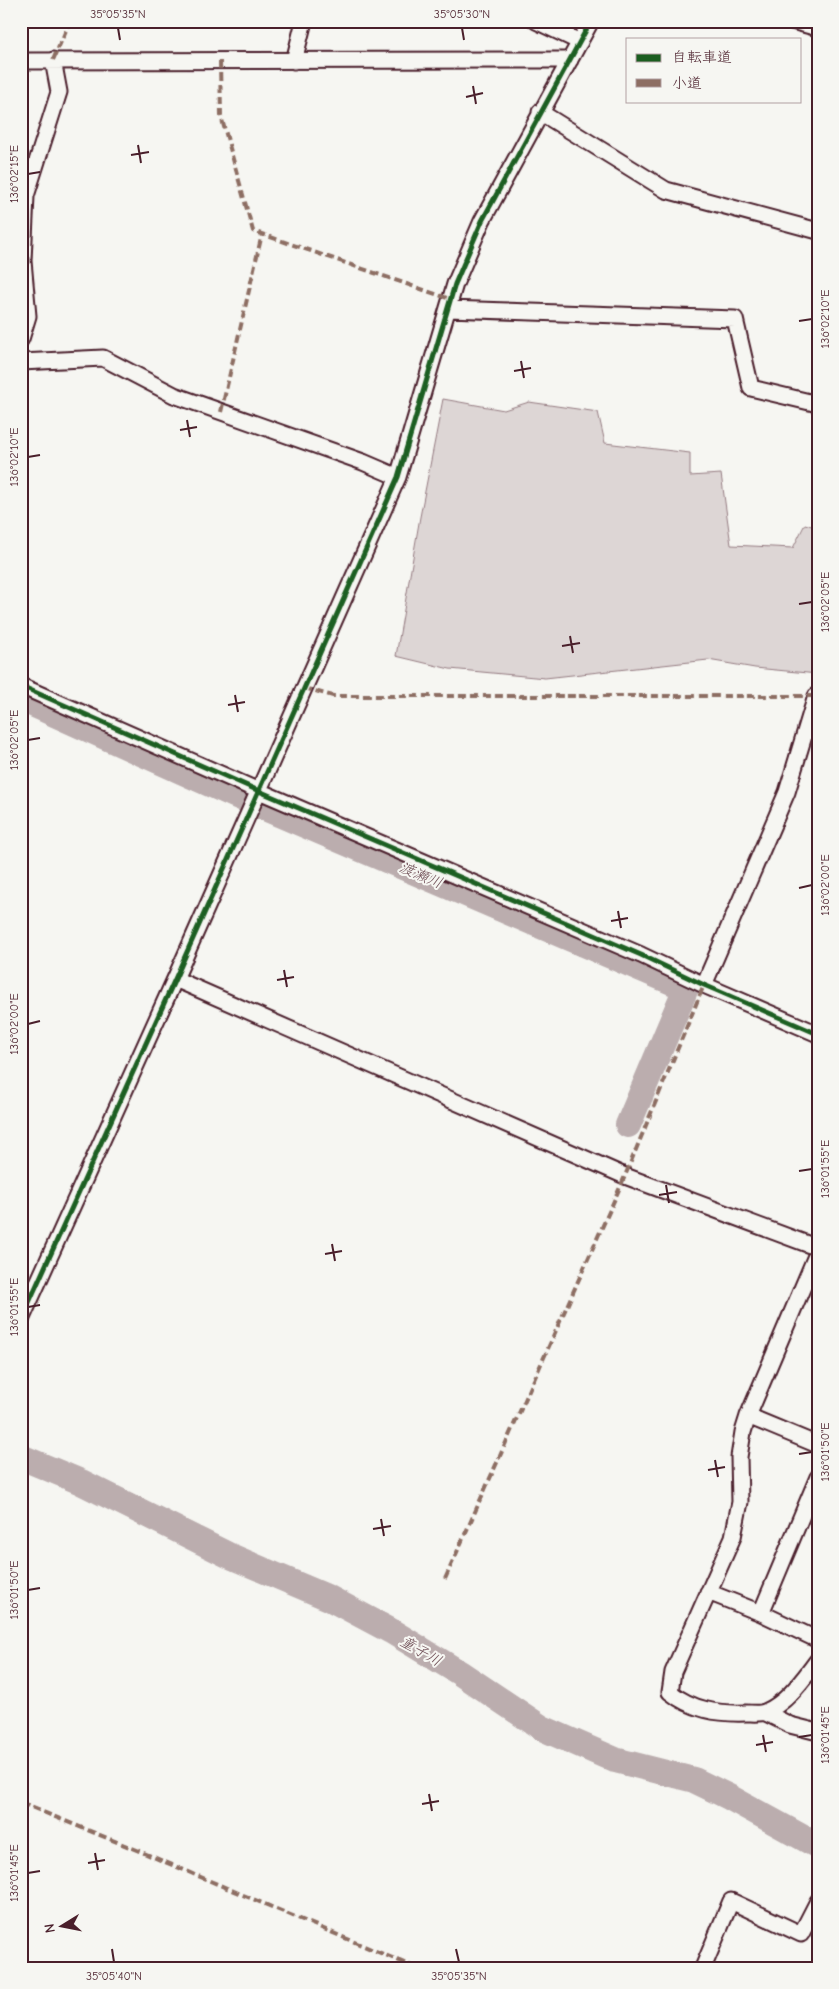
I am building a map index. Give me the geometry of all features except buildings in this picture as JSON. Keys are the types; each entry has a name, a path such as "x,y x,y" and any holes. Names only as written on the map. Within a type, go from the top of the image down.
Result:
{"street":[{"path":"294,61 304,21"},
{"path":"536,21 580,42"},
{"path":"21,1320 398,477 454,284 482,221 591,21"},
{"path":"792,21 818,28"},
{"path":"21,339 28,316 23,261 24,197 59,92 53,60"},
{"path":"21,61 570,60"},
{"path":"540,112 666,190 818,231"},
{"path":"448,308 735,319 751,388 818,404"},
{"path":"21,362 103,358 174,395 363,462 398,477"},
{"path":"21,686 258,791 641,955 704,985 818,1034"},
{"path":"704,985 787,792 816,696"},
{"path":"175,979 625,1176 818,1250 742,1432 739,1457 740,1502 733,1537 674,1672 670,1692 683,1703 694,1707 728,1714 764,1712 790,1725 818,1732"},
{"path":"748,1416 818,1446"},
{"path":"761,1613 818,1477"},
{"path":"708,1592 761,1613 818,1640"},
{"path":"764,1712 790,1694 818,1660"},
{"path":"703,1968 731,1902 801,1934 818,1901"}],"shaded area":[{"path":"443,399 504,410 529,402 598,412 605,443 690,453 690,476 721,474 731,545 793,548 805,524 818,528 818,674 755,668 708,660 545,678 450,669 396,656"}],"waterway":[{"name":"渡瀬川","path":"21,699 234,795 686,988 628,1125"},
{"name":"童子川","path":"21,1457 81,1482 228,1555 329,1598 391,1631 460,1673 542,1728 615,1760 694,1780 818,1846"}],"marked path":[{"path":"53,60 70,21"},
{"path":"220,61 221,116 253,231 450,299"},
{"path":"221,412 262,234"},
{"path":"304,688 333,696 816,696"},
{"path":"445,1579 625,1176 704,985"},
{"path":"21,1803 416,1968"}],"cycle path":[{"path":"21,1320 398,477 455,284 482,221 591,21"},
{"path":"21,686 259,791 641,955 704,985 818,1034"}]}
